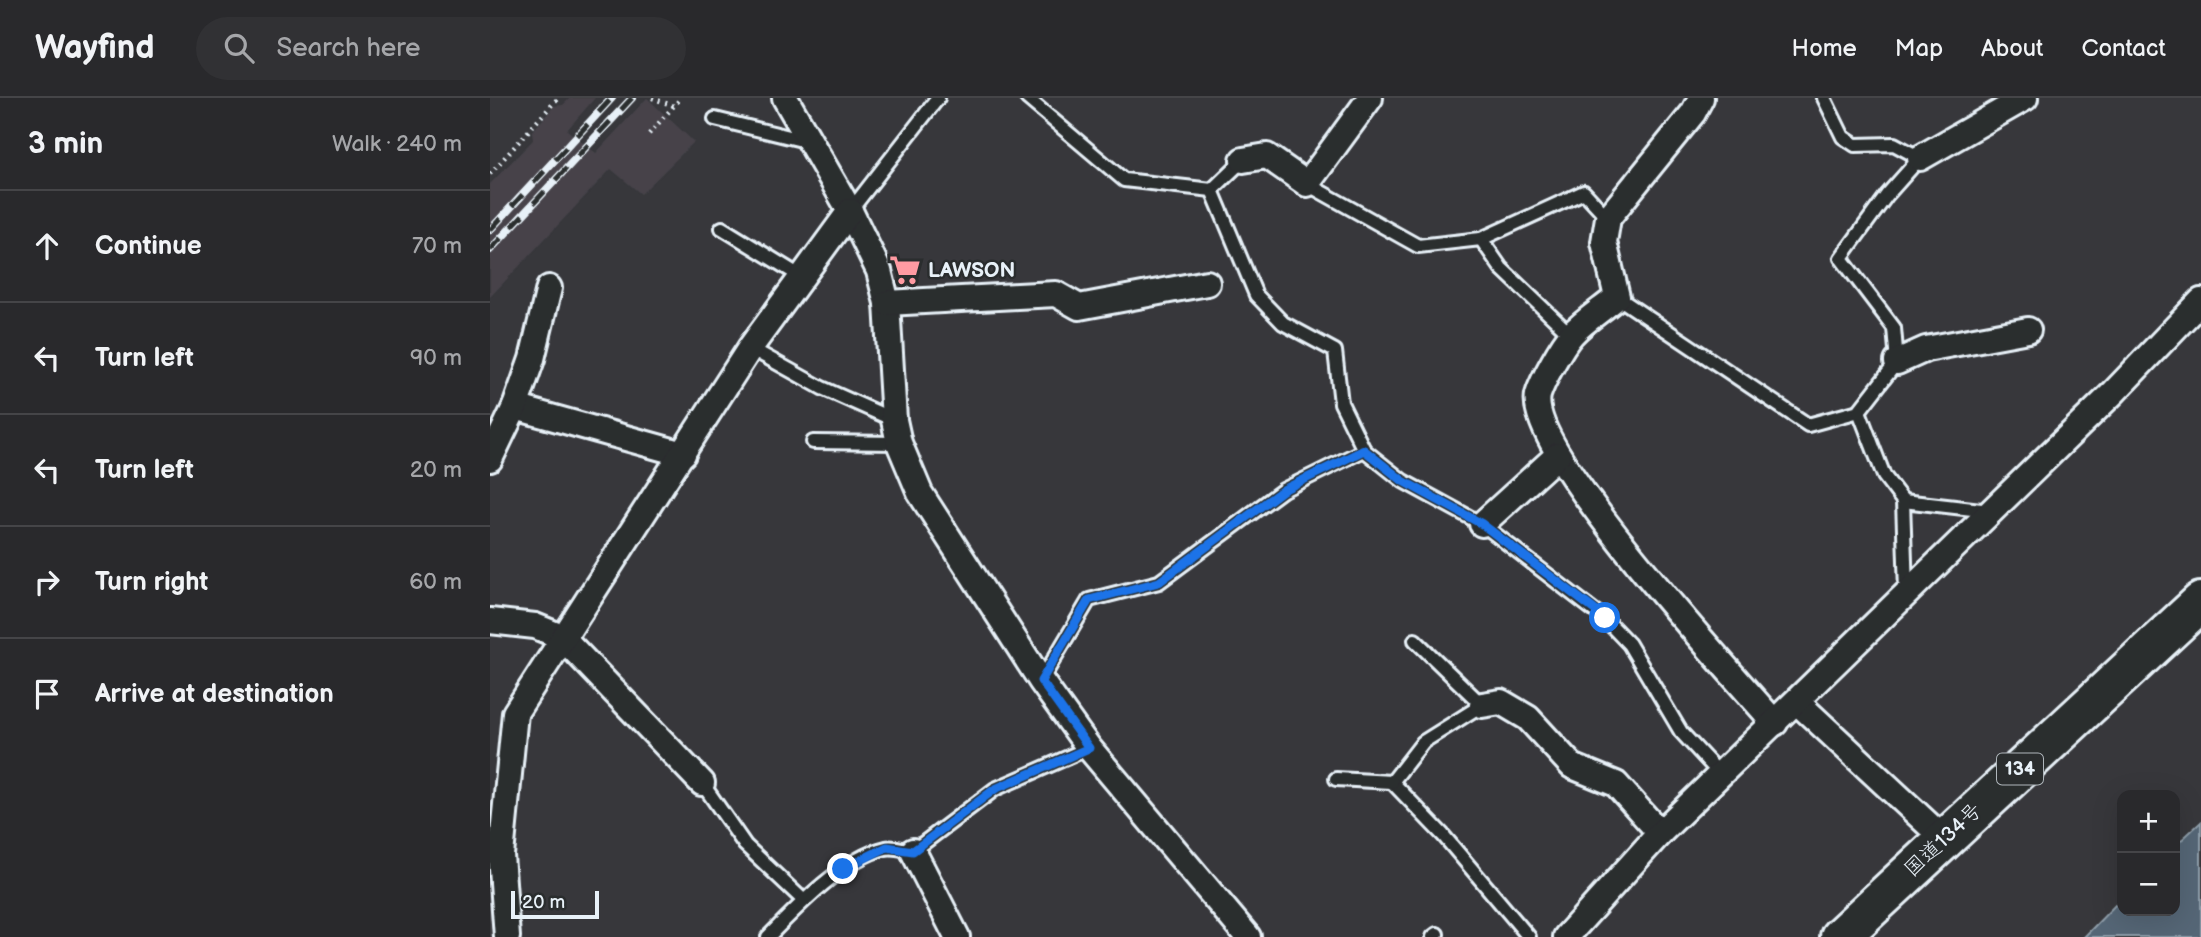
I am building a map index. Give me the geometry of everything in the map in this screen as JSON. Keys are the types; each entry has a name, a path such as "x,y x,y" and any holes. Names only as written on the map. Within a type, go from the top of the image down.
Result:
{"highway":[{"name":"国道134号","path":"1840,937 2201,602"}],"street":[{"path":"785,98 850,211 879,271 887,303 897,431 920,493 1041,681 1089,748 1248,937"},
{"path":"1243,160 1267,156 1307,184 1370,98"},
{"path":"1701,98 1693,113 1608,218 1604,242 1617,297 1571,335 1538,396 1540,417 1558,455 1654,584 1775,723"},
{"path":"1920,158 2025,98"},
{"path":"508,937 501,855 508,762 515,713 750,348 850,211"},
{"path":"887,303 1056,294 1079,307 1206,283"},
{"path":"490,458 515,407 532,359 549,288"},
{"path":"1566,937 1660,833 2114,392 2201,301"},
{"path":"1897,362 1926,349 2028,330"},
{"path":"515,407 683,454"},
{"path":"1482,524 1558,455"},
{"path":"490,621 535,626 562,637 702,783"},
{"path":"1482,705 1501,702 1528,718 1572,766 1616,784 1660,833"},
{"path":"1797,702 1944,839"},
{"path":"913,851 957,937"}],"lane":[{"path":"850,211 937,98"},
{"path":"1027,98 1124,180 1212,190"},
{"path":"1617,297 1808,425 1859,411 1897,362 1894,328 1841,258 1887,195 1920,158 1895,144 1855,145 1843,137 1824,98"},
{"path":"715,119 811,142"},
{"path":"1212,190 1243,160"},
{"path":"1307,184 1418,246 1481,239 1584,192 1608,218"},
{"path":"1212,190 1256,295 1283,323 1335,351 1341,403 1364,450 1403,481 1482,524 1605,618 1629,643 1681,732 1720,774"},
{"path":"722,228 800,276"},
{"path":"1481,239 1501,268 1571,335"},
{"path":"750,348 897,431"},
{"path":"1859,411 1884,476 1903,501 1906,594"},
{"path":"813,442 897,431"},
{"path":"1041,681 1089,600 1159,582 1283,490 1364,450"},
{"path":"1903,501 1991,511"},
{"path":"1392,782 1423,741 1482,705 1415,640"},
{"path":"768,937 803,900 843,869 887,847 913,851 995,789 1089,748"},
{"path":"1336,779 1392,782 1444,835 1529,937"},
{"path":"702,783 746,845 803,900"}],"path":[{"path":"490,174 558,98"},
{"path":"652,98 674,106"},
{"path":"649,134 681,98"}],"shaded area":[{"path":"570,98 595,98 567,130 596,153 647,98 694,142 641,194 611,169 490,297 490,184 533,140 532,132 554,106 563,105"}],"water":[{"path":"2201,822 2201,937 2084,937 2117,903 2117,916 2180,916 2180,841"}],"railway":[{"path":"490,230 612,98"},
{"path":"490,250 632,98"}],"place":[{"name":"LAWSON","path":"905,270"}],"route":[{"path":"843,869 887,847 913,851 995,789 1089,748 1041,681 1089,600 1159,582 1283,490 1364,450 1403,481 1482,524 1605,618"}]}
